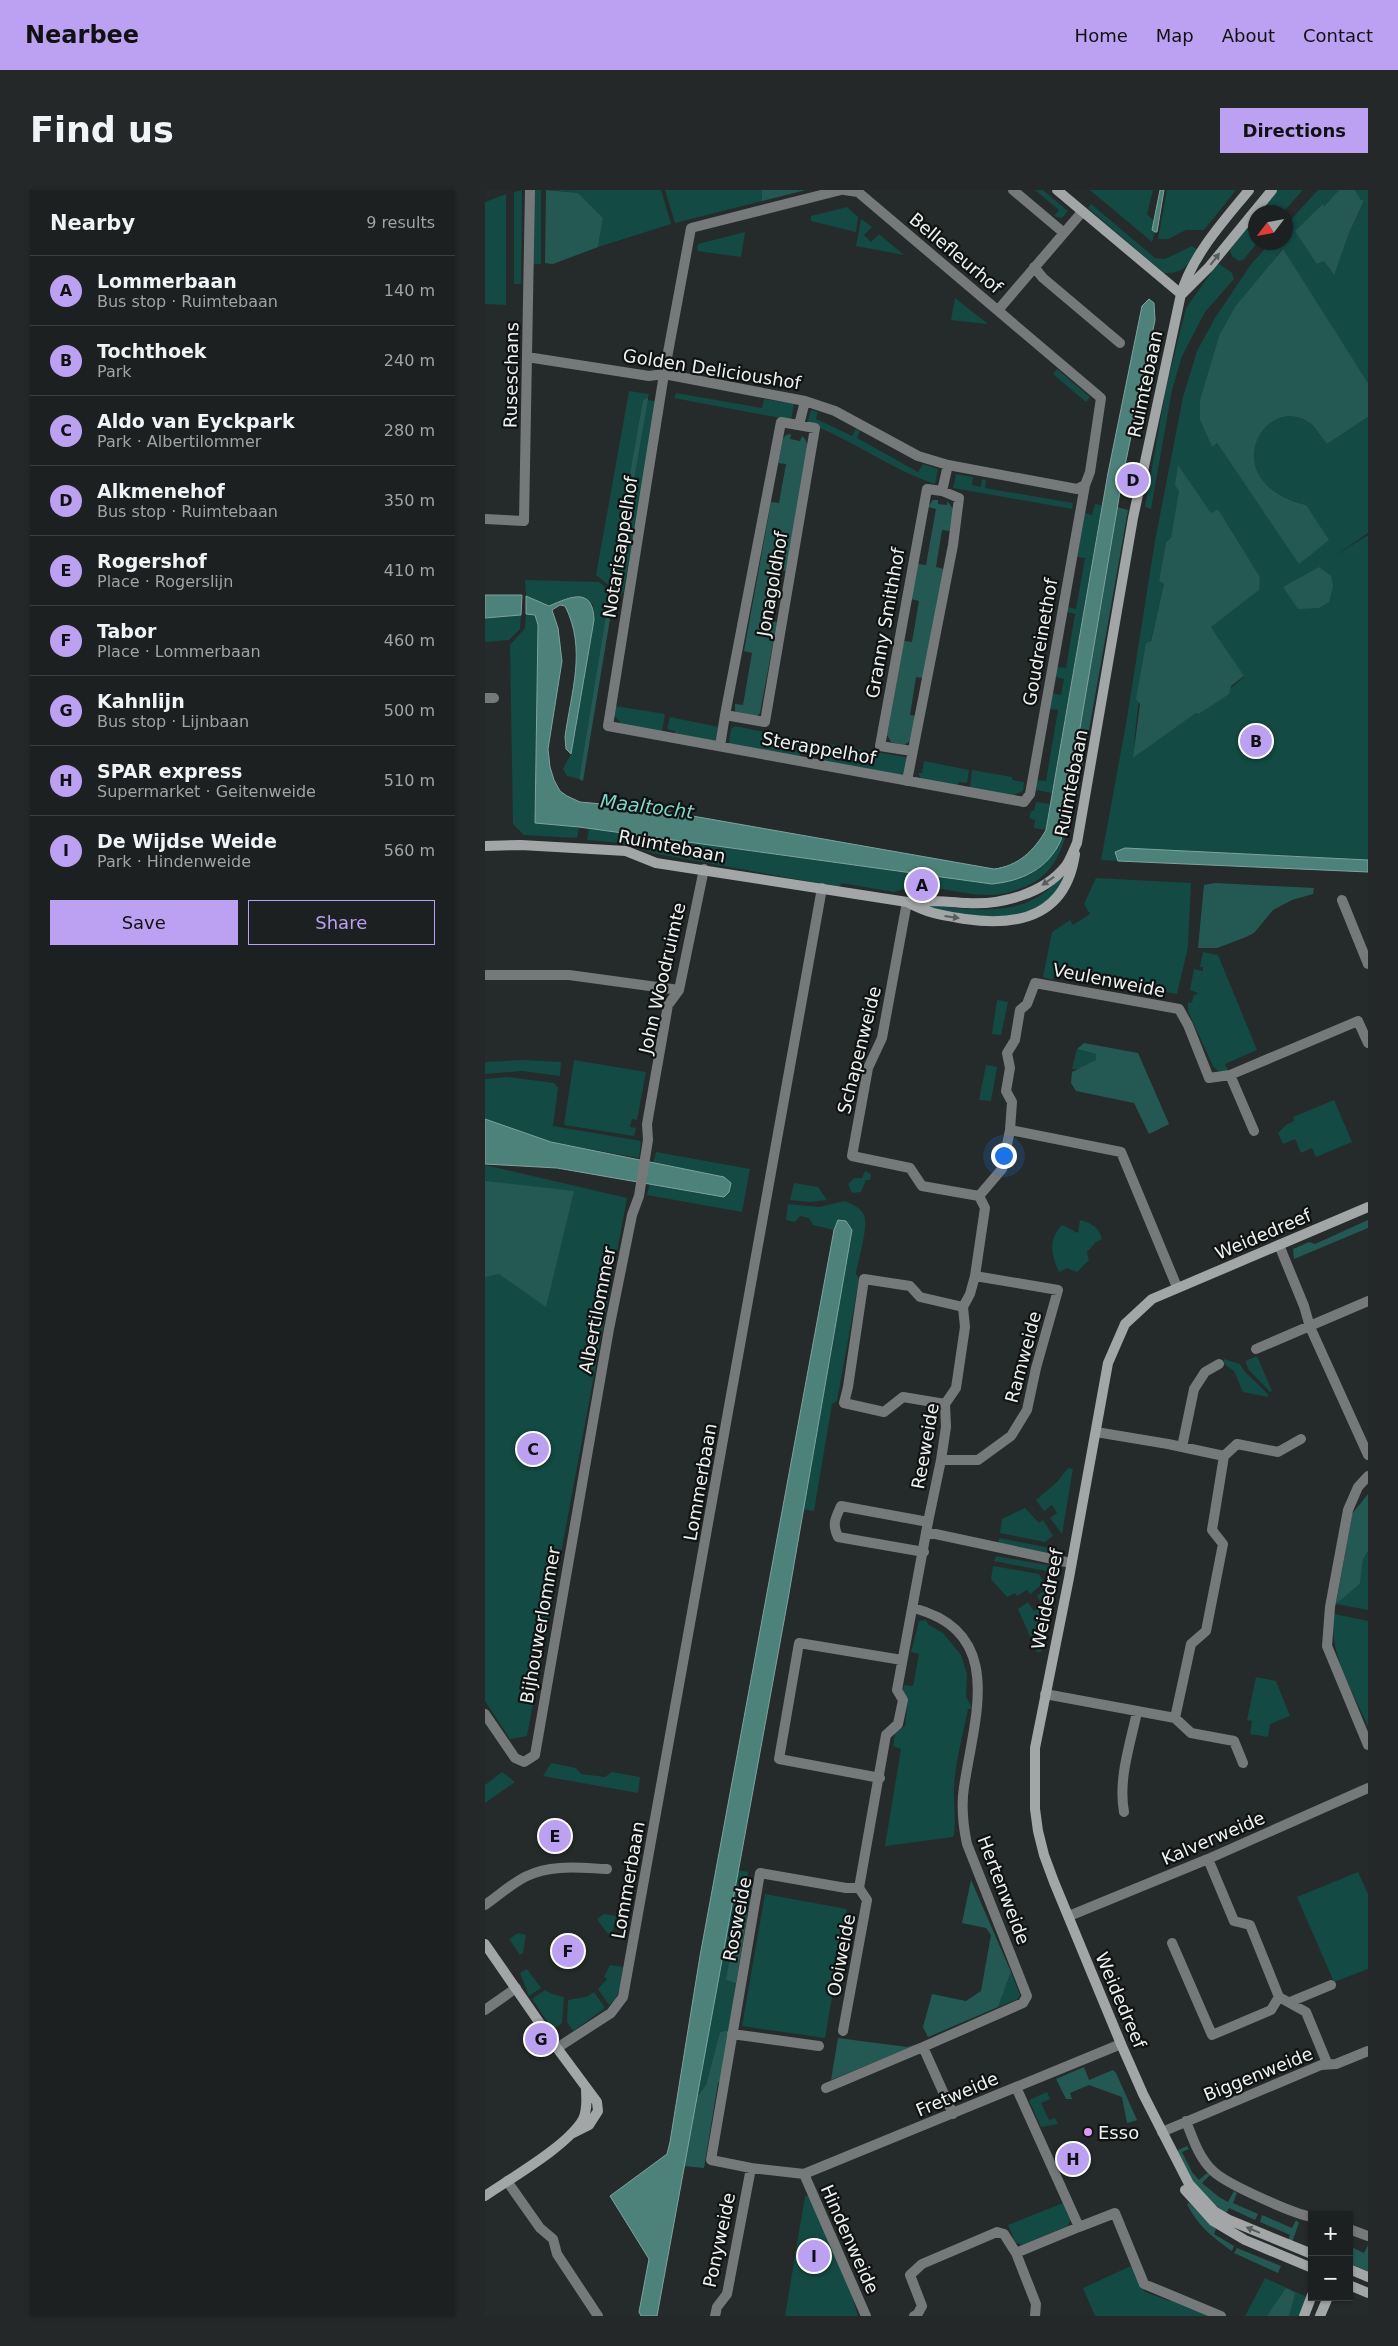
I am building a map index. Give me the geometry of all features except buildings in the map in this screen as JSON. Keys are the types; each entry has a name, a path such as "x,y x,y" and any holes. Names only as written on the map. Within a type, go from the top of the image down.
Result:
{"street":[{"name":"Ruseschans","path":"485,519 524,521 530,190"},
{"name":"Bellefleurhof","path":"663,374 691,228 843,190 858,192 999,309 1101,398 1090,472 1085,485"},
{"path":"1013,190 1064,233"},
{"path":"1057,190 1181,294 1209,267 1272,190"},
{"name":"Ruimtebaan","path":"485,846 521,845 626,851 656,863 907,902 923,899 970,903 1003,900 1031,893 1065,867 1077,844 1133,518 1181,294 1186,278 1203,249 1249,190"},
{"path":"999,309 1082,212"},
{"path":"1034,267 1043,278 1119,343"},
{"name":"Golden Delicioushof","path":"527,356 649,376 663,374 805,401 835,411 918,456 948,465 1077,489 1085,485"},
{"name":"Notarisappelhof","path":"608,726 663,374"},
{"path":"799,425 805,401"},
{"name":"Jonagoldhof","path":"720,746 725,715 781,422 815,428 765,722 725,715"},
{"path":"907,781 953,545 959,498 942,491 948,465"},
{"name":"Goudreinethof","path":"1024,802 1030,794 1085,485"},
{"name":"Granny Smithhof","path":"912,751 880,746 927,489 942,491"},
{"name":"Sterappelhof","path":"608,726 1024,802"},
{"path":"907,902 928,913 991,922 1024,919 1045,908 1065,888 1073,873 1077,844"},
{"name":"John Woodruimte","path":"646,1154 647,1124 668,1005 679,990 704,869"},
{"name":"Lommerbaan","path":"557,2048 611,2013 623,1997 822,888"},
{"path":"1342,900 1368,964"},
{"name":"Schapenweide","path":"907,902 881,1038 868,1068 852,1156 911,1168 922,1186 979,1196"},
{"path":"485,975 569,975 679,990"},
{"name":"Veulenweide","path":"1010,1130 1012,1102 1006,1091 1010,1068 1007,1052 1015,1040 1020,1010 1027,1004 1035,983 1179,1010 1188,1025 1209,1078 1230,1074 1358,1021 1368,1042"},
{"path":"1230,1074 1254,1132"},
{"path":"945,1404 903,1397 884,1412 844,1403 864,1279 911,1286 920,1297 963,1306 970,1294 975,1276 985,1208 979,1196 1002,1169 1010,1130 1121,1152 1177,1287"},
{"name":"Albertilommer","path":"584,1473 613,1310 646,1154"},
{"name":"Weidedreef","path":"1308,2253 1229,2220 1213,2211 1189,2184 1161,2132 1121,2044 1044,1855 1035,1809 1035,1749 1108,1363 1118,1336 1125,1324 1152,1299 1368,1207"},
{"path":"1279,1245 1304,1306 1310,1327 1368,1455"},
{"name":"Ramweide","path":"941,1460 978,1460 1011,1436 1027,1410 1036,1368 1058,1290 975,1276"},
{"path":"1256,1350 1368,1301"},
{"name":"Reeweide","path":"927,1527 947,1427 945,1404 956,1388 965,1327 963,1306"},
{"path":"1183,1447 1194,1389 1205,1372 1219,1364"},
{"path":"1096,1432 1224,1456"},
{"path":"1175,1718 1191,1644 1206,1632 1222,1553 1223,1544 1212,1530 1224,1456 1237,1444 1278,1452 1301,1439"},
{"name":"Bijhouwerlommer","path":"485,1714 515,1758 523,1762 535,1755 584,1473"},
{"path":"1368,1476 1357,1487 1348,1510 1330,1607 1327,1646 1368,1745"},
{"path":"924,1552 838,1537 833,1527 841,1506 1071,1563"},
{"path":"859,1888 880,1778 886,1735 898,1724 903,1700 897,1690 924,1552 927,1527"},
{"name":"Hertenweide","path":"913,1608 942,1618 957,1631 975,1656 979,1691 964,1788 963,1825 967,1844 1027,1996 1023,2003 923,2047"},
{"path":"880,1778 779,1760 799,1643 902,1660"},
{"path":"1045,1694 1175,1718 1191,1733 1234,1741 1243,1763"},
{"path":"1124,1812 1121,1797 1123,1777 1137,1712"},
{"name":"Kalverweide","path":"1069,1916 1208,1859 1368,1788"},
{"path":"1208,1859 1234,1921 1250,1925 1279,1997 1306,2012 1327,2064"},
{"path":"485,1905 526,1876 541,1871 561,1867 607,1869"},
{"name":"Rosweide","path":"804,2174 751,2168 711,2160 760,1873 846,1888 859,1888"},
{"name":"Ooiweide","path":"843,2031 867,1900 859,1888"},
{"path":"1172,1943 1212,2035 1271,2010 1279,1997"},
{"path":"485,1944 586,2088 587,2109 583,2120 571,2134 485,2196"},
{"path":"1290,2002 1331,1985"},
{"path":"485,2010 516,1988"},
{"path":"733,2034 819,2046"},
{"name":"Fretweide","path":"804,2174 1121,2044"},
{"path":"826,2088 923,2047 953,2114"},
{"name":"Biggenweide","path":"1161,2132 1327,2064 1337,2064 1368,2050"},
{"path":"1015,2087 1079,2227"},
{"path":"1186,2121 1198,2151 1214,2172 1237,2186 1308,2215"},
{"name":"Weidedreef","path":"1161,2132 1171,2164 1183,2186 1213,2221 1245,2240 1308,2266"},
{"name":"Ponyweide","path":"715,2316 717,2307 727,2294 751,2168"},
{"name":"Hindenweide","path":"804,2174 866,2316"},
{"path":"507,2181 540,2228 553,2239 557,2254 598,2316"},
{"path":"1016,2253 1115,2213 1144,2284 1221,2316"},
{"path":"1353,2230 1368,2236"},
{"path":"916,2316 922,2306 910,2275 922,2264 997,2232 1004,2234 1016,2253 1036,2304 1035,2316"},
{"path":"1353,2271 1368,2277"},
{"path":"1353,2287 1368,2293"},
{"path":"1304,2316 1310,2301"},
{"path":"1320,2316 1326,2301"}],"green space":[{"path":"522,190 521,284 514,284 514,192"},
{"path":"533,190 541,190 541,264 533,264"},
{"path":"551,190 661,190 671,224 598,247 603,218 578,193"},
{"path":"665,190 762,190 762,201 675,223"},
{"path":"1035,190 1043,190 1068,211 1062,218 1054,216 1059,210"},
{"path":"1090,190 1153,190 1147,214 1154,221 1153,230 1155,232 1152,242"},
{"path":"1167,190 1236,190 1204,230 1186,230 1168,239 1158,239"},
{"path":"1277,190 1303,190 1289,205 1264,205"},
{"path":"1318,190 1339,190 1324,208 1323,205 1317,264 1324,261 1333,274 1349,233 1364,202 1361,201 1355,190 1368,190 1368,383 1283,250 1293,250 1293,217"},
{"path":"506,194 506,305 485,304 485,202"},
{"path":"1091,204 1155,258 1165,259 1192,246 1197,249 1188,264 1181,270 1164,273 1088,208"},
{"path":"847,207 858,217 856,232 811,221 811,216"},
{"path":"861,219 872,227 864,235 871,242 879,234 904,255 856,246"},
{"path":"1248,225 1248,250 1251,250 1244,259 1239,261 1232,256 1230,250"},
{"path":"745,232 741,257 697,251 698,244"},
{"path":"1264,250 1281,250 1219,336 1200,401 1200,420 1212,447 1217,443 1300,564 1306,505 1277,493 1261,478 1254,460 1256,443 1264,429 1277,419 1293,416 1310,423 1327,444 1368,417 1368,533 1336,555 1368,535 1368,860 1125,848 1115,852 1118,861 1101,860 1126,724 1155,541 1183,397 1197,351 1215,318 1252,263","holes":["1175,485 1212,514 1218,509 1260,577 1211,627 1244,677 1200,714 1196,713 1134,757 1137,714 1149,648 1164,584 1159,581 1166,542 1171,538 1180,491","1319,567 1298,608 1306,575"]},
{"path":"1218,263 1232,273 1234,279 1205,312 1182,356 1172,390 1151,509 1145,507 1166,388 1186,308"},
{"path":"955,298 988,324 951,320"},
{"path":"1057,369 1090,397 1086,402 1053,374"},
{"path":"629,391 649,394 643,400 610,586 596,575"},
{"path":"676,393 762,408 764,399 794,404 791,420 674,398"},
{"path":"648,400 658,402 623,594 615,589"},
{"path":"811,410 818,412 816,419 852,436 856,429 860,431 857,438 918,472 923,464 938,469 935,484 918,478 840,437 807,423"},
{"path":"956,474 973,477 972,485 981,487 982,479 986,480 985,488 1073,503 1072,509 953,488"},
{"path":"1095,504 1102,505 1052,793 1035,790 1037,780 1046,781 1058,710 1050,709 1053,693 1061,695 1064,679 1055,677 1057,667 1066,668 1075,614 1067,612 1068,607 1076,609 1085,558 1077,557 1085,513 1092,515"},
{"path":"525,580 599,582 610,591 579,779 567,776 563,769 571,754 594,620 593,605 585,597 558,602 549,606 526,596"},
{"path":"526,614 535,615 538,625 535,822 579,827 577,838 524,835 513,824 510,645 525,628"},
{"path":"521,615 520,629 509,640 485,642 485,618"},
{"path":"615,706 665,714 662,732 621,724 614,715"},
{"path":"670,717 719,727 717,739 713,742 675,735 675,731 667,729"},
{"path":"735,726 818,743 816,756 801,753 799,757 731,745 729,741 731,729"},
{"path":"822,743 905,757 908,761 907,773 902,775 819,760"},
{"path":"924,761 969,770 967,783 959,782 958,786 921,778 918,773 922,773"},
{"path":"972,770 1012,777 1012,780 1024,782 1023,791 1011,796 970,788"},
{"path":"1036,802 1050,804 1046,830 1034,828 1035,820 1029,818 1031,811 1034,811"},
{"path":"1066,806 1072,808 1066,834 1051,868 1032,884 996,895 970,894 931,887 932,883 924,882 924,886 917,885 894,892 841,883 840,887 657,854 620,843 587,840 589,828 920,874 1029,875 1048,859 1058,846"},
{"path":"1071,861 1064,879 1053,896 1040,907 1024,914 1007,918 972,917 920,906 922,904 986,910 1006,908 1024,903 1042,894 1057,881"},
{"path":"1096,878 1191,883 1188,947 1177,994 1054,972 1053,980 1043,977 1052,932 1070,920 1073,925 1090,914 1084,904"},
{"path":"1203,952 1218,955 1257,1050 1225,1064 1228,1071 1226,1072 1220,1071 1213,1066 1188,1011 1188,1002 1192,1003 1193,996 1198,993 1190,990 1194,969 1203,971 1203,967 1200,967"},
{"path":"997,1000 1008,1002 1001,1035 992,1034"},
{"path":"1077,1049 1096,1054 1096,1061 1079,1069 1072,1069"},
{"path":"524,1060 561,1062 560,1076 522,1071 485,1074 485,1062"},
{"path":"574,1060 646,1072 637,1120 632,1119 630,1127 636,1128 634,1136 564,1125"},
{"path":"986,1065 997,1067 991,1101 979,1100"},
{"path":"508,1077 554,1083 558,1088 553,1126 641,1141 639,1158 551,1142 485,1119 485,1079"},
{"path":"1334,1100 1352,1142 1316,1157 1312,1148 1301,1153 1295,1139 1283,1144 1278,1133 1286,1125 1294,1121 1293,1117"},
{"path":"656,1152 750,1169 742,1212 647,1195 650,1182 724,1197 723,1177 653,1164"},
{"path":"485,1165 627,1198 527,1736 510,1739 485,1701"},
{"path":"865,1171 871,1174 870,1180 866,1180 861,1192 852,1193 848,1184 854,1178 862,1178"},
{"path":"794,1183 818,1187 827,1200 810,1202 790,1200"},
{"path":"845,1201 861,1210 864,1215 865,1227 856,1273 859,1280 837,1401 832,1404 814,1511 803,1509 852,1230 846,1221 838,1220 834,1230 813,1225 809,1218 800,1216 795,1222 786,1220 788,1204 819,1207"},
{"path":"1080,1220 1094,1226 1099,1231 1102,1239 1096,1242 1087,1252 1089,1260 1077,1272 1067,1268 1059,1272 1052,1247 1055,1236 1062,1225 1078,1233"},
{"path":"1257,1356 1272,1391 1270,1392 1249,1370 1245,1361"},
{"path":"1224,1359 1240,1364 1245,1372 1268,1394 1268,1397 1243,1392 1234,1371 1224,1364"},
{"path":"1068,1468 1073,1469 1062,1534 1050,1518 1057,1513 1052,1505 1044,1511 1036,1500 1057,1482"},
{"path":"1025,1508 1039,1523 1043,1520 1053,1536 1045,1542 1000,1533 1002,1519"},
{"path":"999,1538 1055,1549 1054,1554 998,1544"},
{"path":"1368,1551 1368,1610 1336,1604 1360,1584 1363,1559"},
{"path":"996,1556 1052,1566 1051,1572 994,1561"},
{"path":"993,1566 1039,1574 1044,1583 1030,1594 1027,1590 1017,1596 1015,1593 1007,1597 991,1579"},
{"path":"1048,1588 1051,1594 1041,1652 1037,1652 1018,1609 1028,1602 1034,1611 1043,1605 1037,1596"},
{"path":"1334,1614 1368,1621 1368,1726 1338,1658 1333,1629"},
{"path":"926,1620 929,1625 943,1633 961,1655 967,1674 966,1697 973,1709 968,1709 956,1767 954,1833 953,1837 885,1846 901,1749 893,1746 895,1732 905,1726 908,1699 902,1693 904,1685 913,1686 919,1654 911,1652 919,1621"},
{"path":"1256,1677 1276,1681 1290,1716 1270,1724 1268,1737 1250,1734 1252,1721 1247,1720"},
{"path":"551,1763 576,1768 581,1774 605,1777 612,1772 640,1777 638,1793 543,1776"},
{"path":"502,1772 515,1782 485,1803 485,1785"},
{"path":"738,1870 748,1872 747,1882 753,1884 747,1917 736,1925 727,1980 736,1983 731,2030 720,2032 706,2085 696,2098"},
{"path":"1358,1872 1368,1894 1368,1969 1334,1982 1297,1897"},
{"path":"765,1894 847,1909 825,2038 742,2026"},
{"path":"604,1914 616,1916 612,1934 608,1934 597,1919"},
{"path":"518,1933 526,1935 523,1953 520,1955 509,1939"},
{"path":"610,1965 623,1967 618,1993 609,2005 598,1989 607,1979 604,1977"},
{"path":"527,1969 541,1988 529,1996 520,1973"},
{"path":"1011,1972 1020,1995 1018,1999 998,2007"},
{"path":"545,1990 564,1997 562,2023 553,2030 532,1999"},
{"path":"594,1992 605,2008 573,2031 567,2022 568,2000 586,1997"},
{"path":"1047,2092 1050,2099 1041,2103 1049,2120 1055,2118 1058,2124 1041,2127 1029,2100"},
{"path":"805,2196 810,2196 853,2299 858,2316 785,2316"},
{"path":"1063,2203 1070,2220 1068,2226 1022,2245 1015,2242 1008,2225"},
{"path":"1131,2266 1145,2292 1170,2301 1173,2297 1219,2316 1095,2316 1083,2288"},
{"path":"1265,2278 1307,2297 1300,2316 1245,2316"}],"shaded area":[{"path":"546,190 578,193 603,218 598,247 553,264 545,263"},
{"path":"762,190 806,190 762,201"},
{"path":"1160,190 1164,190 1157,232 1155,232 1152,230"},
{"path":"1339,190 1355,190 1361,200 1364,201 1349,233 1334,275 1324,261 1317,264 1295,231 1323,204 1324,207"},
{"path":"1284,250 1368,383 1368,417 1327,444 1310,423 1293,416 1277,419 1264,429 1256,443 1254,460 1261,478 1277,493 1306,505 1329,540 1299,564 1217,443 1212,447 1200,420 1200,400 1219,336 1235,307"},
{"path":"1149,299 1154,303 1155,320 1122,480 1061,840 1056,850 1041,866 1033,872 1014,880 992,884 579,827 535,823 538,625 535,615 526,614 526,596 549,606 566,599 580,597 590,602 594,620 571,754 566,749 565,737 575,671 575,638 572,622 565,606 560,605 552,610 558,628 562,661 548,749 554,780 560,791 567,796 580,802 647,808 994,869 1011,865 1031,851 1046,830 1108,473 1142,306"},
{"path":"648,397 615,589 610,586 643,400"},
{"path":"791,434 790,439 800,441 802,436 808,446 786,571 778,569 768,620 777,622 760,713 757,716 738,715 735,711 735,704 743,705 752,653 744,651 771,502 779,503 786,464 778,463 783,439 786,435"},
{"path":"1178,465 1211,513 1218,509 1260,577 1259,590 1211,627 1244,676 1231,686 1229,694 1199,714 1196,713 1133,758 1140,704 1136,699 1146,643 1151,641 1164,584 1159,581 1166,542 1171,538 1179,491 1175,485"},
{"path":"933,500 938,500 938,504 947,505 947,501 954,510 950,531 942,530 936,567 944,569 923,678 916,677 910,715 917,716 912,740 904,745 891,742 887,735 904,641 912,642 919,601 911,599 918,564 926,565 936,509 928,507"},
{"path":"1117,507 1128,510 1077,798 1068,797"},
{"path":"1319,567 1331,576 1333,586 1329,602 1319,608 1298,609 1283,587"},
{"path":"610,591 614,595 583,781 579,779"},
{"path":"485,595 522,595 521,615 485,618"},
{"path":"1125,848 1368,860 1368,872 1118,861 1115,852"},
{"path":"1215,883 1314,888 1313,894 1292,900 1273,910 1254,933 1217,948 1198,948 1204,885"},
{"path":"1084,1043 1138,1053 1169,1124 1149,1134 1134,1103 1076,1091 1071,1083 1072,1072 1096,1060 1096,1054 1077,1049"},
{"path":"485,1119 551,1142 724,1177 731,1183 729,1192 724,1197 557,1168 485,1164"},
{"path":"485,1181 574,1191 546,1307 499,1274 485,1277"},
{"path":"838,1220 846,1221 852,1230 788,1599 657,2316 641,2316 639,2312 649,2259 610,2196 667,2154 670,2142 700,1956 834,1230"},
{"path":"1368,1220 1368,1228 1294,1259 1293,1249 1309,1242 1315,1244"},
{"path":"1368,1494 1368,1551 1363,1559 1360,1584 1336,1604 1352,1514"},
{"path":"971,1880 1011,1972 998,2007 928,2037 923,2027 932,1994 966,2001 981,1991 991,1935 986,1928 962,1923"},
{"path":"747,1917 736,1983 726,1980 736,1925"},
{"path":"731,2030 721,2080 718,2083 704,2168 684,2166 696,2098 706,2085 720,2032"},
{"path":"838,2038 907,2047 921,2043 831,2080"},
{"path":"1084,2067 1089,2080 1113,2070 1116,2073 1137,2120 1127,2123 1122,2097 1089,2085 1070,2093 1072,2099 1066,2099 1056,2079"},
{"path":"1187,2146 1189,2149 1182,2152 1192,2172 1199,2180 1207,2173 1210,2175 1202,2183 1228,2202 1234,2191 1237,2193 1233,2203 1258,2214 1255,2220 1229,2208 1226,2213 1202,2193 1176,2151"},
{"path":"1189,2203 1216,2229 1214,2234 1234,2246 1232,2251 1201,2225 1191,2212 1187,2204"},
{"path":"1262,2215 1292,2228 1296,2220 1299,2223 1292,2242 1288,2241 1290,2235 1260,2222"},
{"path":"1368,2245 1368,2271 1353,2265 1353,2248 1364,2253"},
{"path":"1237,2248 1281,2266 1278,2273 1234,2253"},
{"path":"1286,2288 1295,2293 1289,2316 1267,2316"}],"place":[{"name":"Alkmenehof","path":"1133,480"},
{"name":"Tochthoek","path":"1256,741"},
{"name":"Lommerbaan","path":"922,885"},
{"name":"Aldo van Eyckpark","path":"533,1449"},
{"name":"Rogershof","path":"555,1836"},
{"name":"Tabor","path":"568,1951"},
{"name":"Kahnlijn","path":"541,2039"},
{"name":"Esso","path":"1088,2132"},
{"name":"SPAR express","path":"1073,2159"},
{"name":"De Wijdse Weide","path":"814,2256"}],"water label":[{"name":"Maaltocht","path":"647,806"}]}
